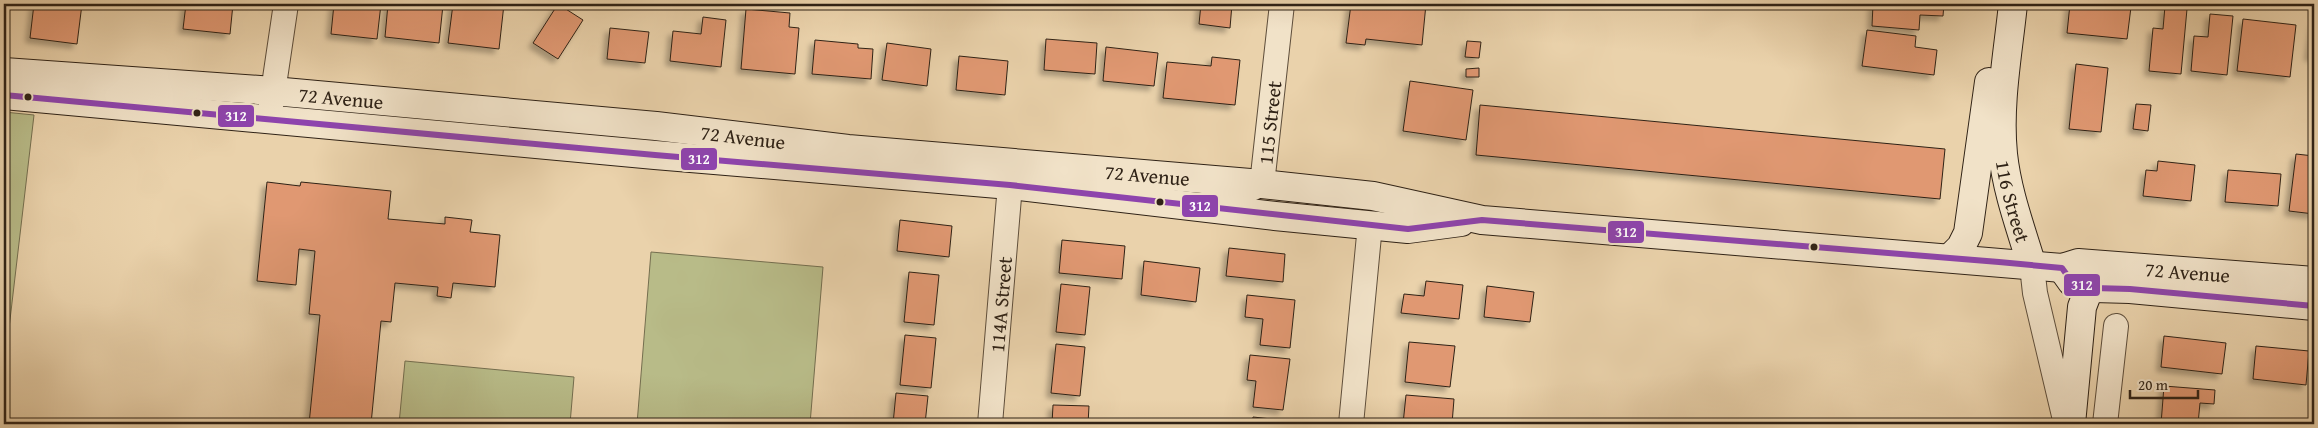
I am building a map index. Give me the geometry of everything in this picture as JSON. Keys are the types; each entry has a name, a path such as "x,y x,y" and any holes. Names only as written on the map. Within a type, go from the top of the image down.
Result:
{"main road":[{"path":"1950,258 1961,247 1968,233 1989,78 2012,12"},
{"name":"116 Street","path":"2012,12 2003,110 2003,154 2011,196 2032,266"},
{"name":"72 Avenue","path":"4,72 273,91 656,126 848,149 1262,184 1373,196 1482,220 2032,266 2062,268 2078,263 2314,281"},
{"name":"72 Avenue","path":"4,95 645,155 1010,185 1370,225 1408,228 1482,220"},
{"name":"72 Avenue","path":"2062,268 2072,282 2094,288 2130,288 2314,306"},
{"path":"2071,424 2082,307 2088,294 2094,288"}],"street":[{"path":"269,119 286,4"},
{"name":"115 Street","path":"1209,208 1262,184 1282,4"},
{"name":"114A Street","path":"990,424 1010,185"},
{"path":"1351,424 1370,225"},
{"name":"116 Street","path":"2032,266 2035,293 2066,424"},
{"path":"2105,424 2116,326"}],"green space":[{"path":"4,112 34,115 4,371"},
{"path":"651,252 823,267 810,424 637,424"},
{"path":"405,361 574,377 570,424 399,424"}],"building":[{"path":"34,4 82,4 77,44 30,38"},
{"path":"186,4 233,4 230,34 183,29"},
{"path":"334,4 381,4 377,39 331,34"},
{"path":"388,4 443,5 439,43 385,37"},
{"path":"453,4 504,4 499,49 448,43"},
{"path":"558,4 583,20 558,59 533,43"},
{"path":"1201,4 1232,4 1230,28 1199,24"},
{"path":"1351,4 1426,4 1422,45 1366,39 1365,45 1346,43"},
{"path":"1873,4 1944,4 1943,16 1920,15 1919,30 1872,26"},
{"path":"2070,4 2131,7 2127,39 2067,33"},
{"path":"2165,6 2187,9 2181,74 2149,71 2153,28 2163,29"},
{"path":"746,9 790,13 789,27 799,28 795,74 741,69"},
{"path":"2210,14 2233,16 2227,75 2191,71 2194,36 2208,37"},
{"path":"703,17 726,20 721,67 670,61 673,31 701,34"},
{"path":"2243,19 2296,25 2290,77 2237,71"},
{"path":"2314,22 2314,57 2309,56"},
{"path":"610,28 649,32 645,63 607,59"},
{"path":"1867,30 1916,36 1915,47 1937,50 1934,75 1862,66"},
{"path":"1046,39 1097,43 1095,74 1044,70"},
{"path":"815,40 858,44 858,48 873,49 871,79 812,74"},
{"path":"1467,41 1481,42 1479,58 1465,57"},
{"path":"887,43 931,49 927,86 882,80"},
{"path":"1106,47 1158,53 1154,86 1103,81"},
{"path":"959,56 1008,61 1005,95 956,90"},
{"path":"1212,57 1240,60 1235,105 1163,98 1167,62 1211,66"},
{"path":"2076,64 2108,68 2101,132 2069,129"},
{"path":"1479,68 1479,77 1466,77 1466,69"},
{"path":"1410,81 1473,90 1466,140 1403,131"},
{"path":"2136,104 2151,105 2148,131 2133,129"},
{"path":"1480,105 1945,149 1940,199 1476,155"},
{"path":"2296,154 2314,156 2314,214 2289,211"},
{"path":"2158,161 2195,165 2191,201 2143,196 2146,170 2157,171"},
{"path":"2228,170 2281,174 2278,206 2225,202"},
{"path":"267,182 300,186 301,182 391,191 388,219 445,224 445,217 472,220 470,232 500,235 495,287 453,283 451,298 437,296 438,287 395,283 391,322 381,321 371,424 309,424 320,315 309,314 315,251 299,249 296,285 257,281"},
{"path":"900,220 952,226 949,257 897,251"},
{"path":"1062,240 1125,246 1122,279 1059,273"},
{"path":"1229,248 1285,254 1283,282 1226,276"},
{"path":"1144,261 1200,268 1196,302 1141,295"},
{"path":"909,272 939,275 934,325 904,322"},
{"path":"1426,281 1463,285 1459,319 1401,313 1404,294 1424,296"},
{"path":"1061,284 1090,287 1085,335 1056,332"},
{"path":"1487,286 1534,292 1530,322 1484,317"},
{"path":"1247,295 1295,300 1290,348 1260,345 1263,319 1245,317"},
{"path":"905,335 936,338 931,388 900,385"},
{"path":"2164,336 2226,343 2222,374 2161,367"},
{"path":"1409,342 1455,346 1450,387 1405,382"},
{"path":"1056,344 1085,347 1080,396 1051,393"},
{"path":"2256,346 2309,351 2306,385 2253,379"},
{"path":"1250,355 1290,359 1283,410 1253,407 1256,381 1247,380"},
{"path":"2164,386 2215,390 2214,404 2200,403 2198,424 2161,424"},
{"path":"896,393 928,396 925,424 893,424"},
{"path":"1406,395 1454,399 1452,424 1403,424"},
{"path":"1053,405 1089,406 1088,424 1052,424"},
{"path":"1253,417 1281,420 1281,424 1252,424"}],"transit line":[{"name":"312","path":"4,95 655,155 1010,185 1408,229 1482,220 1999,262 2062,268 2072,282 2094,288 2130,289 2314,306"}]}
